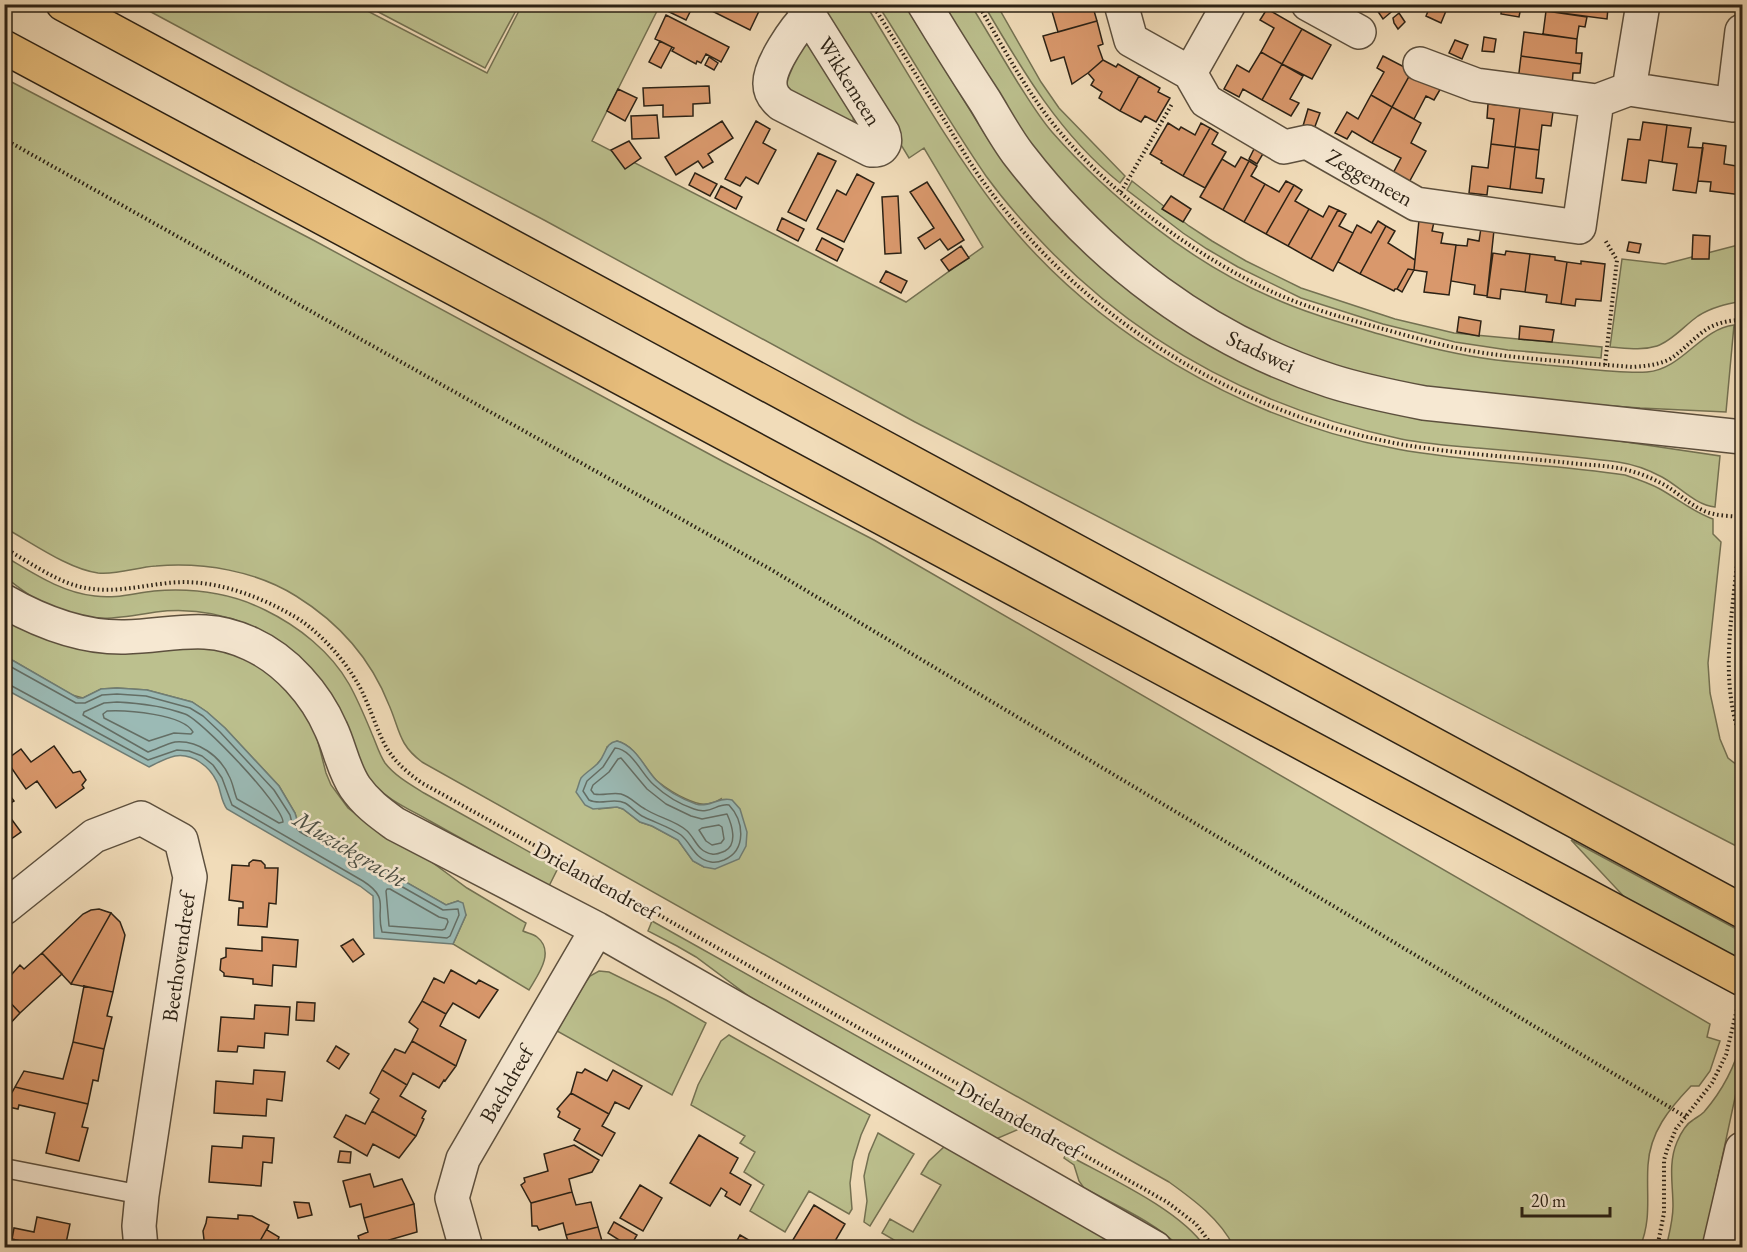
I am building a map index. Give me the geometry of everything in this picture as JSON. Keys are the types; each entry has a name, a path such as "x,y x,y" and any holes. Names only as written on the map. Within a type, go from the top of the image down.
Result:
{"highway":[{"path":"63,4 1743,911"},
{"path":"4,47 1704,957 1740,991"}],"street":[{"name":"Stadswei","path":"924,4 1017,152 1066,211 1122,264 1154,290 1195,318 1239,343 1332,381 1382,395 1424,403 1742,437"},
{"path":"1121,4 1131,40 1190,73 1229,4"},
{"path":"1308,4 1359,32"},
{"path":"1629,89 1643,4"},
{"path":"1420,64 1476,85 1597,101 1629,89 1733,105 1743,31"},
{"name":"Zeggemeen","path":"1190,73 1206,102 1284,147 1307,142 1416,204 1579,227"},
{"path":"1579,227 1597,101"},
{"name":"Drielandendreef","path":"4,601 54,625 89,634 124,637 181,631 216,632 251,644 275,659 319,704 332,730 342,763 355,787 371,807 395,824 597,929 1155,1248"},
{"name":"Beethovendreef","path":"4,908 94,836 141,818 181,840 190,878 142,1196 139,1226 141,1248"},
{"name":"Bachdreef","path":"466,1248 452,1198 463,1159 597,929"},
{"path":"1719,1248 1743,1149"}],"lane":[{"path":"4,1168 142,1196"}],"path":[{"path":"978,4 1026,85 1074,148 1121,192 1175,235 1210,258 1280,295 1314,308 1407,336 1466,350 1634,367 1658,364 1681,351 1708,328 1731,320 1743,320"},
{"path":"1121,192 1190,73"},
{"path":"4,139 770,569 1686,1117"},
{"path":"1579,227 1605,231 1605,240 1617,260 1605,365"},
{"path":"1742,437 1737,489 1740,517 1728,663 1733,713 1743,742"},
{"name":"Drielandendreef","path":"4,548 61,579 83,588 102,591 170,582 190,582 245,594 293,615 313,630 344,663 364,696 387,751 405,772 1167,1202 1196,1224 1214,1248"},
{"path":"1657,1248 1664,1213 1664,1160 1676,1129 1712,1083 1726,1055 1740,991"}],"green space":[{"path":"138,5 356,5 487,73 522,5 660,5 592,141 906,302 983,247 924,148 909,158 816,5 866,5 929,109 997,209 1035,253 1078,294 1125,332 1176,365 1229,393 1284,417 1340,436 1425,454 1625,475 1656,487 1713,519 1713,534 1721,542 1708,663 1710,693 1720,739 1728,758 1742,769 1742,849 915,422 544,220"},
{"path":"365,5 519,5 485,68"},
{"path":"878,5 905,5 988,139 1029,193 1055,222 1083,250 1188,330 1599,438 1720,456 1715,507 1701,503 1657,474 1623,463 1449,446 1401,439 1299,410 1204,368 1160,341 1118,311 1077,277 1011,208 972,155"},
{"path":"941,5 971,5 1043,120 1099,180 1153,226 1211,266 1241,283 1311,313 1422,346 1496,360 1610,371 1647,372 1660,369 1671,364 1711,334 1734,325 1726,412 1518,399 1386,382 1290,351 1203,306 1130,253 1038,157"},
{"path":"984,5 997,5 1041,82 1059,108 1125,176 1120,183 1098,164 1061,123 1028,77"},
{"path":"807,44 818,49 854,109 853,122 847,126 792,96 785,83 799,50"},
{"path":"4,78 313,240 724,462 874,540 1710,1024 1707,1037 1720,1041 1710,1071 1699,1086 1691,1086 1675,1103 1652,1142 1648,1165 1646,1226 1640,1247 1234,1247 1214,1219 1169,1182 422,762 404,743 382,688 363,657 326,618 296,596 247,574 211,567 174,565 98,573 62,561 5,528","holes":["617,741 635,752 657,781 674,793 699,804 708,804 721,799 704,867 693,861 678,840 640,822 623,809 617,807 599,809 598,763 605,755 607,747"]},
{"path":"1132,181 1212,241 1246,261 1301,288 1395,319 1454,333 1602,347 1601,358 1508,350 1455,342 1383,324 1301,298 1238,267 1183,233 1127,190"},
{"path":"1742,244 1742,301 1703,313 1657,346 1639,349 1610,347 1622,259 1665,264"},
{"path":"4,556 59,587 83,594 110,597 168,590 211,593 252,604 290,624 313,641 342,672 358,702 381,756 389,768 424,793 558,868 549,886 406,808 376,787 362,770 348,731 332,697 297,655 266,633 227,617 204,612 168,611 98,618 62,612 39,601 5,577"},
{"path":"1742,595 1742,716 1738,671"},
{"path":"5,617 48,640 79,649 103,651 174,641 241,655 279,680 308,717 331,785 348,808 429,860 467,888 526,923 523,931 535,936 545,950 543,964 529,990 453,944 466,915 458,901 446,905 324,834 306,829 297,820 279,786 207,712 192,702 147,690 101,689 83,698 72,695 5,656"},
{"path":"1571,840 1742,932 1742,963 1629,902"},
{"path":"652,921 1019,1127 996,1139 758,1003 696,957 648,931"},
{"path":"599,971 609,972 706,1023 672,1095 557,1031 585,983 590,976"},
{"path":"729,1035 870,1115 853,1161 850,1183 852,1209 849,1214 809,1191 785,1232 750,1211 764,1185 744,1172 755,1152 740,1143 745,1136 691,1105 698,1085 721,1041"},
{"path":"1742,1039 1742,1065 1703,1247 1666,1248 1673,1206 1674,1150 1686,1127 1704,1112 1723,1087"},
{"path":"878,1133 914,1154 870,1226 864,1222 867,1201 864,1176 869,1154"},
{"path":"945,1146 1126,1247 906,1247 882,1233 890,1219 913,1232 941,1185 921,1174 929,1161"},
{"path":"1066,1154 1160,1207 1193,1233 1205,1247 1179,1247 1147,1222 1084,1188 1074,1165 1064,1158"}],"water":[{"path":"5,656 78,698 83,698 101,689 117,688 147,690 192,702 225,728 279,786 297,820 304,828 324,834 446,905 458,901 463,903 466,915 453,944 374,938 373,896 360,886 227,809 214,776 200,762 188,757 175,756 149,767 5,689"},
{"path":"617,741 629,747 656,780 680,797 701,805 732,800 740,809 747,832 746,846 739,859 715,869 704,867 693,861 678,840 640,822 623,809 617,807 593,809 585,805 576,792 581,778 599,762 610,744"}],"building":[{"path":"662,4 694,4 686,20 661,8"},
{"path":"698,4 751,4 760,9 750,30"},
{"path":"1058,4 1092,4 1097,21 1058,32 1051,8 1059,6"},
{"path":"1379,4 1393,4 1396,8 1383,19 1377,10 1381,6"},
{"path":"1431,4 1446,11 1441,23 1426,16"},
{"path":"1502,4 1521,7 1519,17 1501,14"},
{"path":"1547,4 1602,4 1602,7 1608,8 1607,19 1546,11"},
{"path":"1267,9 1302,29 1282,64 1261,52 1274,28 1260,20"},
{"path":"1546,11 1587,17 1585,27 1579,26 1577,39 1543,34"},
{"path":"1399,13 1405,22 1398,29 1393,18"},
{"path":"666,15 729,47 721,62 706,54 701,63 697,61 696,64 672,51 674,48 655,39"},
{"path":"1097,21 1103,44 1098,46 1103,60 1072,84 1064,57 1051,61 1043,36"},
{"path":"1302,29 1331,45 1312,79 1282,64"},
{"path":"1524,32 1577,39 1576,53 1582,53 1581,64 1521,56"},
{"path":"1484,37 1496,39 1494,52 1482,51"},
{"path":"1455,40 1468,45 1462,59 1449,53"},
{"path":"660,41 672,47 661,68 649,62"},
{"path":"1261,52 1282,64 1262,100 1243,89 1239,97 1224,89 1237,65 1249,72"},
{"path":"1383,56 1412,71 1392,107 1371,95 1384,72 1377,68"},
{"path":"1521,56 1581,64 1580,73 1573,73 1572,87 1518,81"},
{"path":"709,57 718,63 714,70 705,65"},
{"path":"1103,60 1116,67 1118,64 1139,76 1120,111 1099,98 1102,92 1091,85 1094,80 1088,73"},
{"path":"1282,64 1303,76 1290,99 1299,103 1291,116 1262,100"},
{"path":"1412,71 1441,88 1434,100 1426,96 1414,119 1392,107"},
{"path":"1139,76 1160,88 1158,92 1170,98 1156,122 1145,116 1141,122 1120,111"},
{"path":"709,86 710,103 693,104 693,116 663,117 663,105 644,106 643,88"},
{"path":"618,89 637,98 625,121 607,111"},
{"path":"1371,95 1392,107 1372,143 1352,131 1347,139 1335,133 1347,112 1358,119"},
{"path":"1488,104 1520,107 1515,147 1491,144 1494,119 1487,118"},
{"path":"1392,107 1421,123 1411,143 1426,151 1407,186 1391,177 1401,158 1372,143"},
{"path":"1520,107 1553,112 1551,126 1542,125 1539,150 1515,147"},
{"path":"1308,109 1320,113 1314,129 1303,126"},
{"path":"657,115 659,138 632,139 631,116"},
{"path":"722,121 733,138 708,154 713,162 703,168 698,161 676,175 665,157"},
{"path":"756,121 770,129 763,143 776,150 758,184 746,177 740,186 725,179"},
{"path":"1643,122 1667,125 1662,162 1649,160 1646,183 1622,180 1628,139 1640,140"},
{"path":"1168,123 1179,130 1181,127 1195,135 1201,123 1210,128 1183,176 1150,154"},
{"path":"1667,125 1691,128 1688,147 1703,148 1696,193 1673,190 1677,164 1662,162"},
{"path":"1210,128 1218,133 1212,144 1226,152 1205,188 1183,176"},
{"path":"629,141 641,158 625,169 611,150"},
{"path":"1703,143 1726,146 1724,164 1742,167 1742,195 1710,191 1711,182 1698,181"},
{"path":"1491,144 1515,147 1510,189 1488,186 1487,195 1469,193 1472,166 1488,168"},
{"path":"1255,147 1264,152 1257,164 1249,159"},
{"path":"1515,147 1539,150 1536,178 1544,179 1542,193 1510,189"},
{"path":"818,153 836,161 806,221 788,212"},
{"path":"1241,157 1249,161 1223,210 1200,197 1222,159 1235,167"},
{"path":"1249,161 1257,166 1251,176 1265,184 1244,222 1223,210"},
{"path":"695,173 717,184 710,196 689,185"},
{"path":"857,174 874,183 844,242 817,229 837,190 846,195"},
{"path":"1286,181 1294,185 1266,234 1244,222 1265,184 1279,192"},
{"path":"927,182 964,240 948,250 940,239 925,249 918,238 934,228 910,192"},
{"path":"1294,185 1302,190 1295,201 1309,209 1288,246 1266,234"},
{"path":"721,186 742,197 736,209 715,198"},
{"path":"898,196 901,253 885,254 882,197"},
{"path":"1171,196 1191,209 1183,222 1162,209"},
{"path":"1329,206 1338,210 1311,259 1288,246 1309,209 1323,217"},
{"path":"1338,210 1346,214 1339,226 1353,233 1333,271 1311,259"},
{"path":"782,218 804,229 798,241 777,230"},
{"path":"1419,220 1434,222 1432,231 1443,233 1441,243 1456,245 1449,295 1424,292 1427,272 1414,270"},
{"path":"1378,221 1386,226 1360,274 1338,262 1357,225 1371,233"},
{"path":"1386,226 1395,231 1388,243 1415,260 1414,270 1408,269 1394,291 1360,274"},
{"path":"1481,228 1494,230 1487,296 1474,294 1475,285 1451,281 1456,245 1467,246 1468,239 1479,241"},
{"path":"1693,235 1710,236 1709,259 1692,259"},
{"path":"822,238 843,249 837,261 816,250"},
{"path":"1629,242 1641,244 1639,253 1627,251"},
{"path":"961,246 969,258 949,271 941,260"},
{"path":"1506,251 1530,254 1525,292 1501,289 1500,299 1487,297 1493,253 1505,255"},
{"path":"1530,254 1555,257 1555,260 1567,262 1561,304 1546,302 1547,295 1525,292"},
{"path":"1581,261 1605,264 1601,301 1576,299 1575,306 1561,304 1567,262 1581,264"},
{"path":"1408,269 1414,270 1402,292 1397,289"},
{"path":"886,271 907,281 901,293 880,282"},
{"path":"1459,317 1481,321 1479,336 1457,332"},
{"path":"1520,326 1554,330 1552,342 1519,339"},
{"path":"54,746 73,773 80,771 86,780 82,785 84,788 56,808 37,781 26,789 6,760 21,749 31,762"},
{"path":"4,788 14,801 4,807"},
{"path":"4,809 21,832 4,844"},
{"path":"253,860 261,861 265,868 278,868 276,904 269,903 267,927 238,925 239,908 243,908 243,902 229,900 232,865 249,866"},
{"path":"99,909 111,913 71,984 42,953 83,914"},
{"path":"111,913 120,922 125,935 113,992 71,984"},
{"path":"262,937 298,940 296,967 273,965 272,986 253,984 253,979 224,976 220,970 221,959 226,957 226,948 262,951"},
{"path":"353,939 364,954 353,962 341,946"},
{"path":"42,953 62,974 20,1013 4,996 4,983 20,965 24,969"},
{"path":"451,970 476,984 479,980 498,990 479,1018 453,1003 446,1014 422,1001 434,978 444,983"},
{"path":"84,986 113,992 107,1016 112,1017 104,1049 73,1042"},
{"path":"4,996 20,1013 4,1030"},
{"path":"422,1001 446,1014 440,1026 466,1040 456,1066 412,1041 418,1029 409,1022"},
{"path":"297,1002 315,1003 314,1021 296,1020"},
{"path":"255,1005 290,1007 288,1035 265,1033 264,1048 238,1046 237,1052 218,1051 221,1017 254,1019"},
{"path":"412,1041 456,1066 439,1088 413,1073 407,1085 382,1070 395,1049 405,1053"},
{"path":"73,1042 104,1049 98,1081 93,1080 88,1104 15,1087 24,1071 63,1079"},
{"path":"336,1046 349,1054 339,1069 327,1061"},
{"path":"585,1069 607,1081 613,1070 642,1086 629,1109 615,1102 609,1114 571,1093 577,1072 582,1073"},
{"path":"254,1070 285,1072 282,1101 267,1099 266,1116 214,1113 216,1081 253,1084"},
{"path":"382,1070 407,1085 400,1096 426,1111 416,1136 372,1111 379,1099 370,1093"},
{"path":"15,1087 88,1104 82,1127 88,1128 79,1161 46,1153 55,1113 19,1105 18,1109 4,1106"},
{"path":"571,1093 609,1114 602,1126 615,1133 602,1156 574,1140 580,1129 558,1117 560,1112 557,1109"},
{"path":"372,1111 416,1136 399,1158 373,1144 367,1156 334,1137 346,1115 365,1124"},
{"path":"699,1135 738,1158 730,1173 751,1185 740,1205 725,1196 727,1192 721,1188 710,1206 670,1183"},
{"path":"243,1136 274,1138 272,1163 263,1162 261,1186 209,1182 212,1146 242,1148"},
{"path":"574,1145 599,1160 592,1172 569,1179 572,1192 531,1203 521,1185 525,1182 524,1178 548,1171 544,1154"},
{"path":"340,1151 351,1152 350,1163 338,1162"},
{"path":"370,1174 374,1187 402,1179 414,1204 364,1218 361,1204 350,1207 343,1181"},
{"path":"640,1185 662,1198 643,1231 620,1218"},
{"path":"572,1192 576,1205 591,1202 598,1227 566,1235 563,1223 539,1230 537,1226 532,1226 531,1203"},
{"path":"294,1202 309,1203 312,1215 298,1218"},
{"path":"414,1204 417,1232 389,1240 391,1248 356,1248 361,1246 358,1236 368,1232 364,1218"},
{"path":"814,1205 845,1224 831,1248 788,1248"},
{"path":"238,1215 252,1216 269,1225 256,1248 205,1248 203,1231 207,1217 238,1219"},
{"path":"37,1217 70,1224 65,1248 52,1248 12,1239 14,1228 34,1232"},
{"path":"614,1222 637,1235 630,1247 608,1233"},
{"path":"269,1225 267,1230 279,1237 278,1240 290,1248 256,1248"},
{"path":"598,1227 604,1248 570,1248 566,1235"},
{"path":"740,1235 759,1246 758,1248 733,1248"},
{"path":"878,1241 889,1248 874,1248"},
{"path":"31,1243 52,1248 30,1248"}],"water label":[{"name":"Muziekgracht","path":"350,849"}]}
